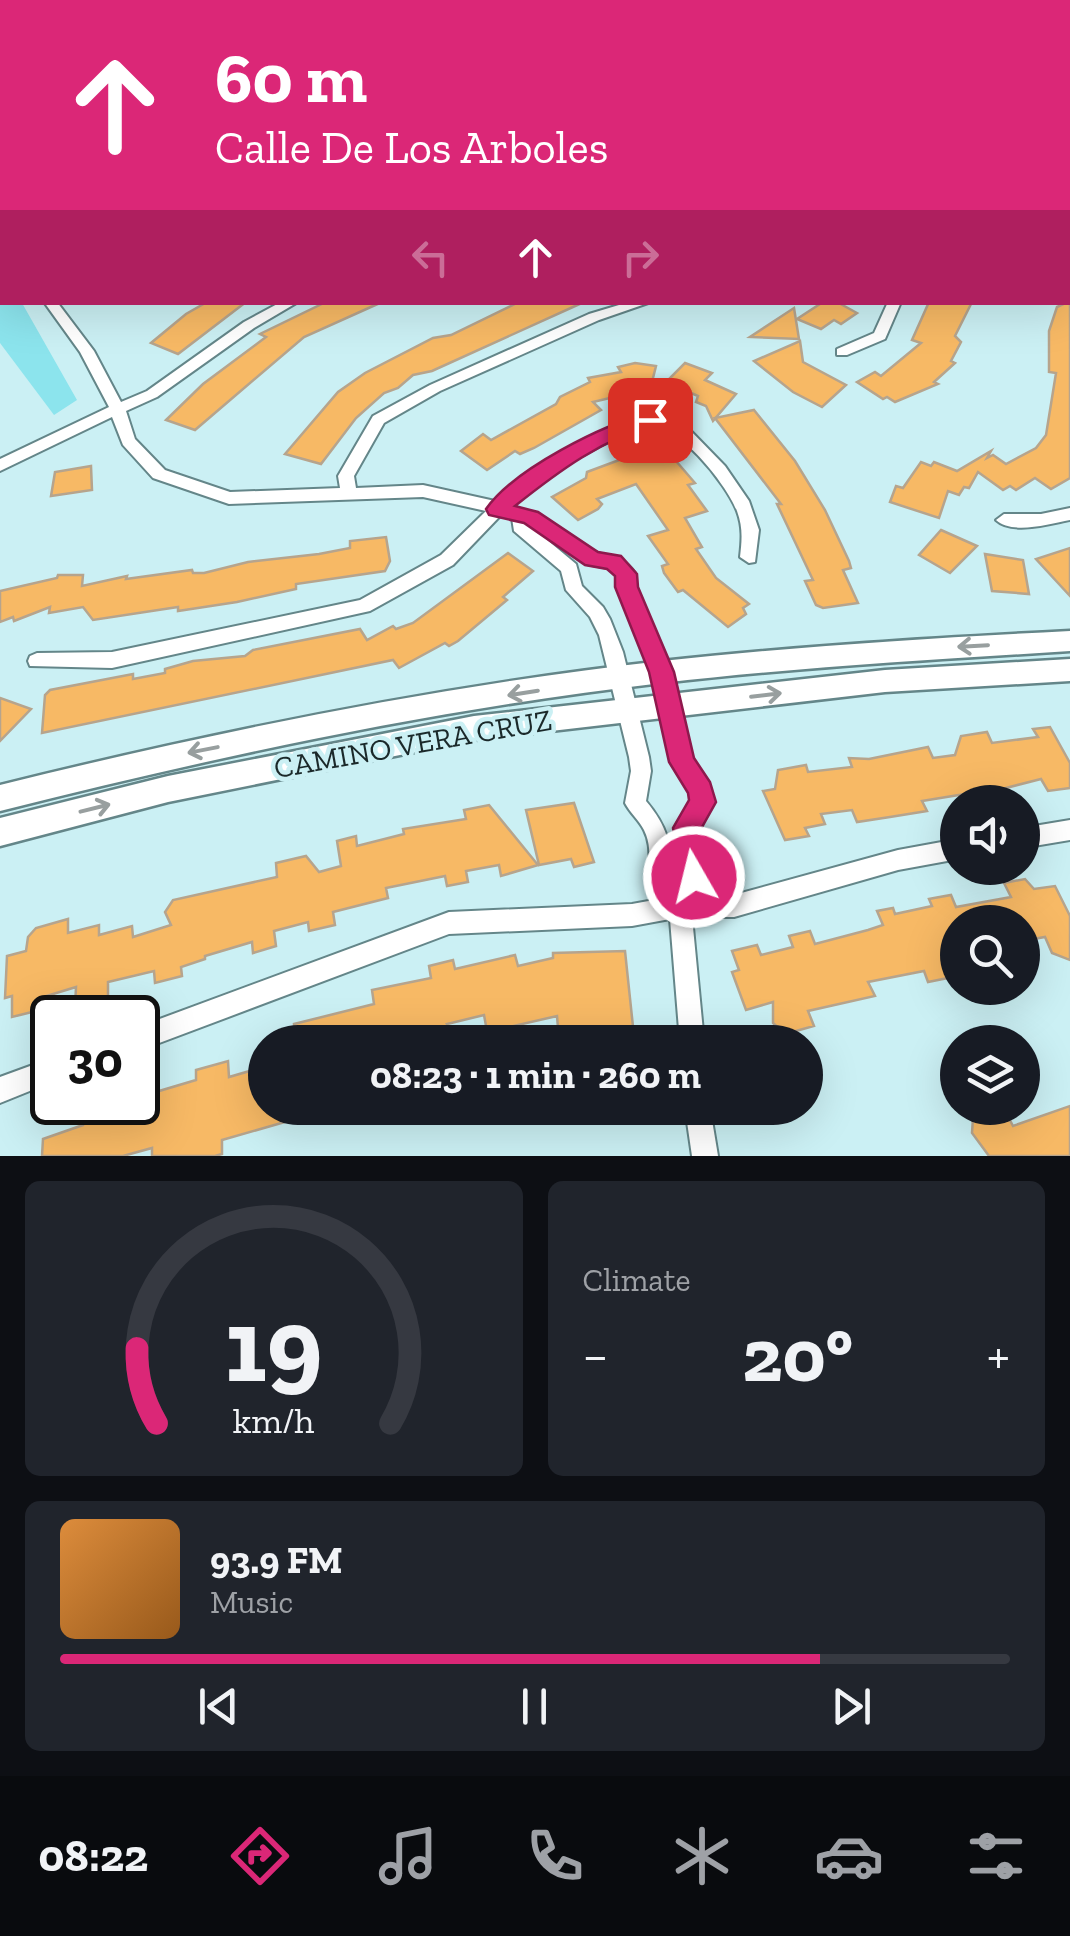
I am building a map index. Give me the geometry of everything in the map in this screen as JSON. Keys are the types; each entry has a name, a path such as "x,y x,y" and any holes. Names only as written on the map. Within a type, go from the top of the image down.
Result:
{"main road":[{"name":"CAMINO VERA CRUZ","path":"0,798 182,754 381,715 662,672 885,651 1070,642"},
{"name":"CAMINO VERA CRUZ","path":"0,832 168,790 474,728 886,681 1070,670"}],"street":[{"path":"52,305 87,351 128,441 159,474 229,498 423,491 530,517 593,560"},
{"path":"0,466 152,394 249,325 286,305"},
{"path":"349,494 346,476 378,420 435,388 576,325 636,305"},
{"path":"842,352 880,336 894,305"},
{"path":"37,661 112,660 364,606 447,560 496,509 557,462 639,420 663,421 681,430 731,486 751,530 749,557"},
{"path":"1004,520 1041,520 1070,514"},
{"path":"520,517 520,527 570,568"},
{"path":"570,568 593,560 614,562 626,574 627,587 662,672 682,762 701,790 703,802 686,828 694,877 680,900 691,1025"},
{"path":"570,568 568,582 576,595 598,614 620,679 642,771 635,803 654,826 661,884 680,900"},
{"path":"654,826 686,828"},
{"path":"1040,835 1070,830"},
{"path":"160,1031 449,924 632,915 680,900 734,906 898,860 940,852"},
{"path":"0,1090 30,1078"},
{"path":"700,1125 705,1156"}],"shaded area":[{"path":"0,305 23,305 77,400 54,415 0,343"}],"building":[{"path":"202,305 242,305 178,354 151,343"},
{"path":"320,305 375,305 304,337 195,430 166,420 203,384 266,337 260,334"},
{"path":"513,305 577,305 432,371 413,375 398,388 384,393 356,418 321,464 285,454 338,392 365,373 433,338 451,335"},
{"path":"818,305 842,305 857,313 841,324 834,320 821,329 797,319"},
{"path":"928,305 970,305 955,336 961,342 951,361 955,363 934,382 938,384 895,402 857,382 875,372 881,376 921,343 912,340"},
{"path":"1070,305 1070,478 1051,489 1035,478 1016,490 1010,486 1003,490 978,472 969,488 964,487 959,495 948,491 939,518 890,502 896,486 903,488 921,462 931,466 934,462 957,471 991,451 987,458 993,455 1006,464 1036,448 1046,435 1056,373 1049,372 1049,331 1057,307"},
{"path":"794,308 799,339 750,337"},
{"path":"800,341 803,362 846,385 822,407 793,392 754,361"},
{"path":"635,363 656,366 651,386 622,384 627,394 593,402 601,410 534,448 520,454 515,451 487,470 461,451 483,434 491,440 556,404 560,397 590,382 588,378 621,372 618,367"},
{"path":"685,363 712,373 705,380 736,394 713,421 706,406 696,402 698,396 666,382"},
{"path":"754,410 795,461 825,510 849,561 851,568 843,570 858,603 823,608 816,605 805,581 813,580 777,504 781,504 715,418"},
{"path":"657,439 695,483 688,485 707,511 685,518 702,547 696,549 716,578 749,604 743,608 746,614 728,627 683,590 678,592 664,573 662,566 668,564 648,536 668,530 636,484 597,499 602,504 598,509 578,520 552,497 586,478 587,472 630,456 627,449"},
{"path":"91,466 92,490 51,496 55,472"},
{"path":"941,530 977,546 950,573 919,555"},
{"path":"386,537 390,561 385,571 296,584 296,589 178,611 178,607 93,620 83,607 49,613 50,607 14,621 13,617 0,622 0,591 58,575 83,575 82,586 127,576 126,579 192,570 204,573 248,562 350,548 350,541"},
{"path":"1070,548 1070,596 1036,559"},
{"path":"508,553 533,571 503,597 507,600 458,641 449,646 445,643 399,668 393,660 42,733 45,695 50,690 133,674 133,679 165,673 165,669 193,661 245,656 253,650 360,629 367,640 393,626 396,629 413,623"},
{"path":"985,554 1023,560 1029,594 992,591"},
{"path":"0,698 31,709 0,741"},
{"path":"1050,727 1070,763 1070,788 1048,791 1041,779 1018,785 940,785 940,798 922,801 927,811 857,822 852,810 821,814 825,824 805,828 809,836 785,840 763,791 775,789 778,770 806,765 808,772 852,767 849,758 869,759 928,747 933,758 955,755 961,736 987,732 992,743 1038,737 1033,729"},
{"path":"574,803 594,862 574,867 571,859 539,865 526,810"},
{"path":"489,805 538,865 501,876 499,865 466,871 468,882 447,886 445,876 386,888 388,898 333,912 335,925 309,931 308,922 274,931 276,946 253,953 252,942 205,956 181,967 182,976 155,983 154,971 108,982 108,995 76,995 76,987 50,995 30,995 30,1012 12,1017 12,996 5,998 7,956 26,951 28,937 36,928 68,919 68,933 99,925 99,935 132,926 133,937 171,925 165,912 173,900 277,877 276,863 306,856 319,872 341,866 337,841 356,836 357,846 404,834 403,829 466,819 464,810"},
{"path":"1005,885 1030,885 1034,889 1055,886 1070,916 1070,960 1052,953 1045,937 1040,938 1040,905 967,905 1011,897"},
{"path":"951,895 955,905 940,905 940,980 928,982 924,971 868,982 875,996 808,1011 814,1025 775,1025 773,1002 746,1010 732,972 739,970 732,951 757,945 761,955 793,947 789,936 810,931 815,944 883,925 877,911 893,908 895,914 932,906 929,899"},
{"path":"625,951 633,1025 558,1025 557,1016 518,1025 486,1025 484,1015 448,1025 294,1025 374,1004 372,990 431,978 429,966 453,960 455,969 515,955 518,966 553,958 553,953"},
{"path":"228,1061 229,1077 248,1071 248,1125 274,1125 222,1140 222,1154 215,1156 152,1156 152,1148 123,1156 42,1156 43,1139 83,1125 160,1125 160,1091 196,1080 196,1070"},
{"path":"1070,1106 1070,1156 989,1156 972,1133 973,1125 1040,1125 1040,1117"}],"waterway":[{"path":"0,8 0,14"}],"route":[{"path":"650,420 622,426 557,462 496,509 530,517 593,560 614,562 626,574 627,587 662,672 682,762 701,790 703,802 686,828 694,877"}]}
